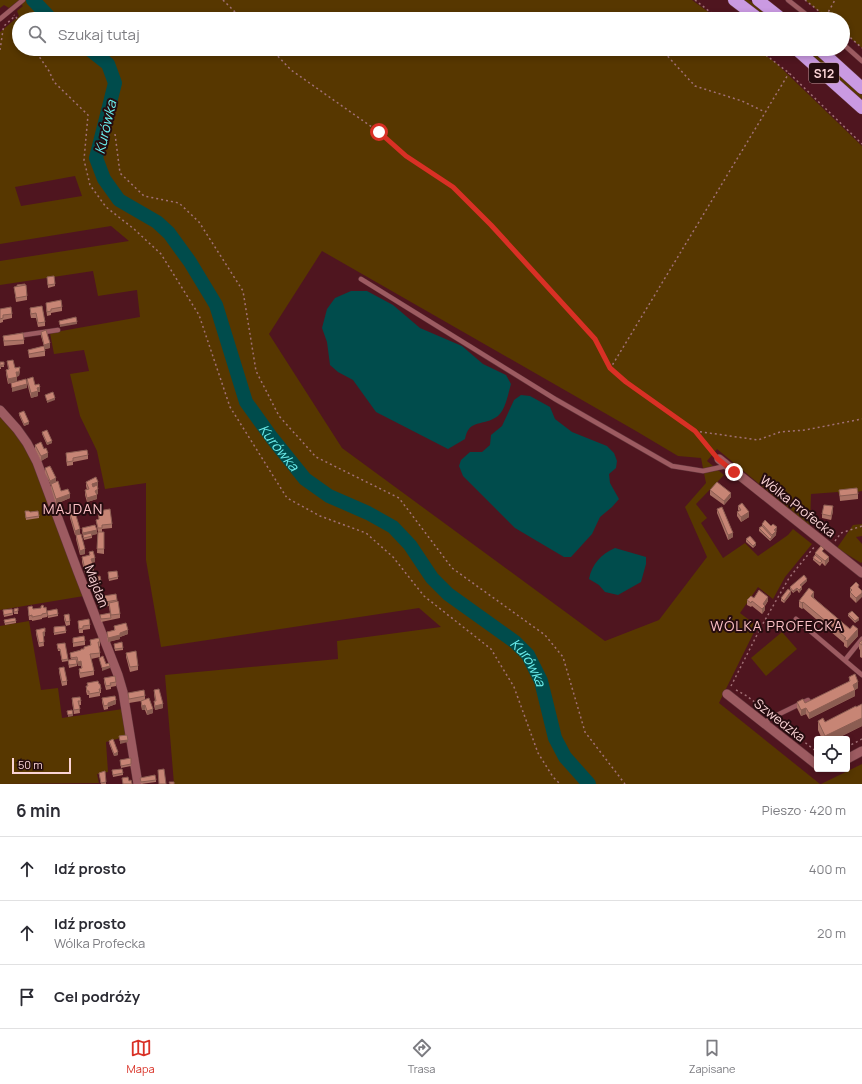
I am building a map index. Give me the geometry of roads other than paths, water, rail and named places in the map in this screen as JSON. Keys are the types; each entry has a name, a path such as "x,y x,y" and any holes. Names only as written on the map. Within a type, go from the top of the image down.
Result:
{"highway":[{"path":"734,0 750,12"},
{"path":"758,0 773,12"},
{"name":"S12","path":"804,56 862,108"},
{"name":"S12","path":"826,56 862,88"}],"street":[{"name":"Majdan","path":"0,410 27,443 37,462 80,579 118,675 123,692 138,784"},
{"name":"Wólka Profecka","path":"718,459 862,573"},
{"name":"Szwedzka","path":"727,694 814,763"},
{"path":"850,757 862,751"}],"lane":[{"path":"0,19 23,0"},
{"path":"788,0 803,12"},
{"path":"850,50 862,61"},
{"path":"361,279 555,398 672,466 703,471 726,466"},
{"path":"10,337 58,330"},
{"path":"796,618 862,675"},
{"path":"844,660 862,639"},
{"path":"764,724 769,719 808,700 810,703"}],"water":[{"path":"351,291 367,291 393,305 420,328 462,346 483,364 506,375 511,384 501,413 492,419 473,425 467,432 465,439 448,449 376,412 353,380 338,372 330,365 327,342 322,328 327,309 335,298"},
{"path":"521,395 530,396 550,407 555,419 572,432 607,446 614,453 617,461 616,468 609,474 610,483 619,499 600,517 592,534 571,557 564,557 515,528 463,476 459,466 461,460 470,452 482,452 490,445 491,435 502,426 514,400"},
{"path":"615,548 646,557 646,564 641,582 618,595 605,592 599,585 589,579 592,569 601,556"}],"waterway":[{"name":"Kurówka","path":"33,0 44,12"},
{"name":"Kurówka","path":"98,56 108,64 115,83 96,158 104,179 119,200 157,222 169,233 190,262 216,305 246,402 272,438 305,479 329,496 368,513 393,527 410,545 432,578 448,594 515,642 528,655 541,681 555,738 565,757 589,784"}],"district":[{"name":"MAJDAN","path":"73,508"},
{"name":"WÓLKA PROFECKA","path":"777,625"}]}
